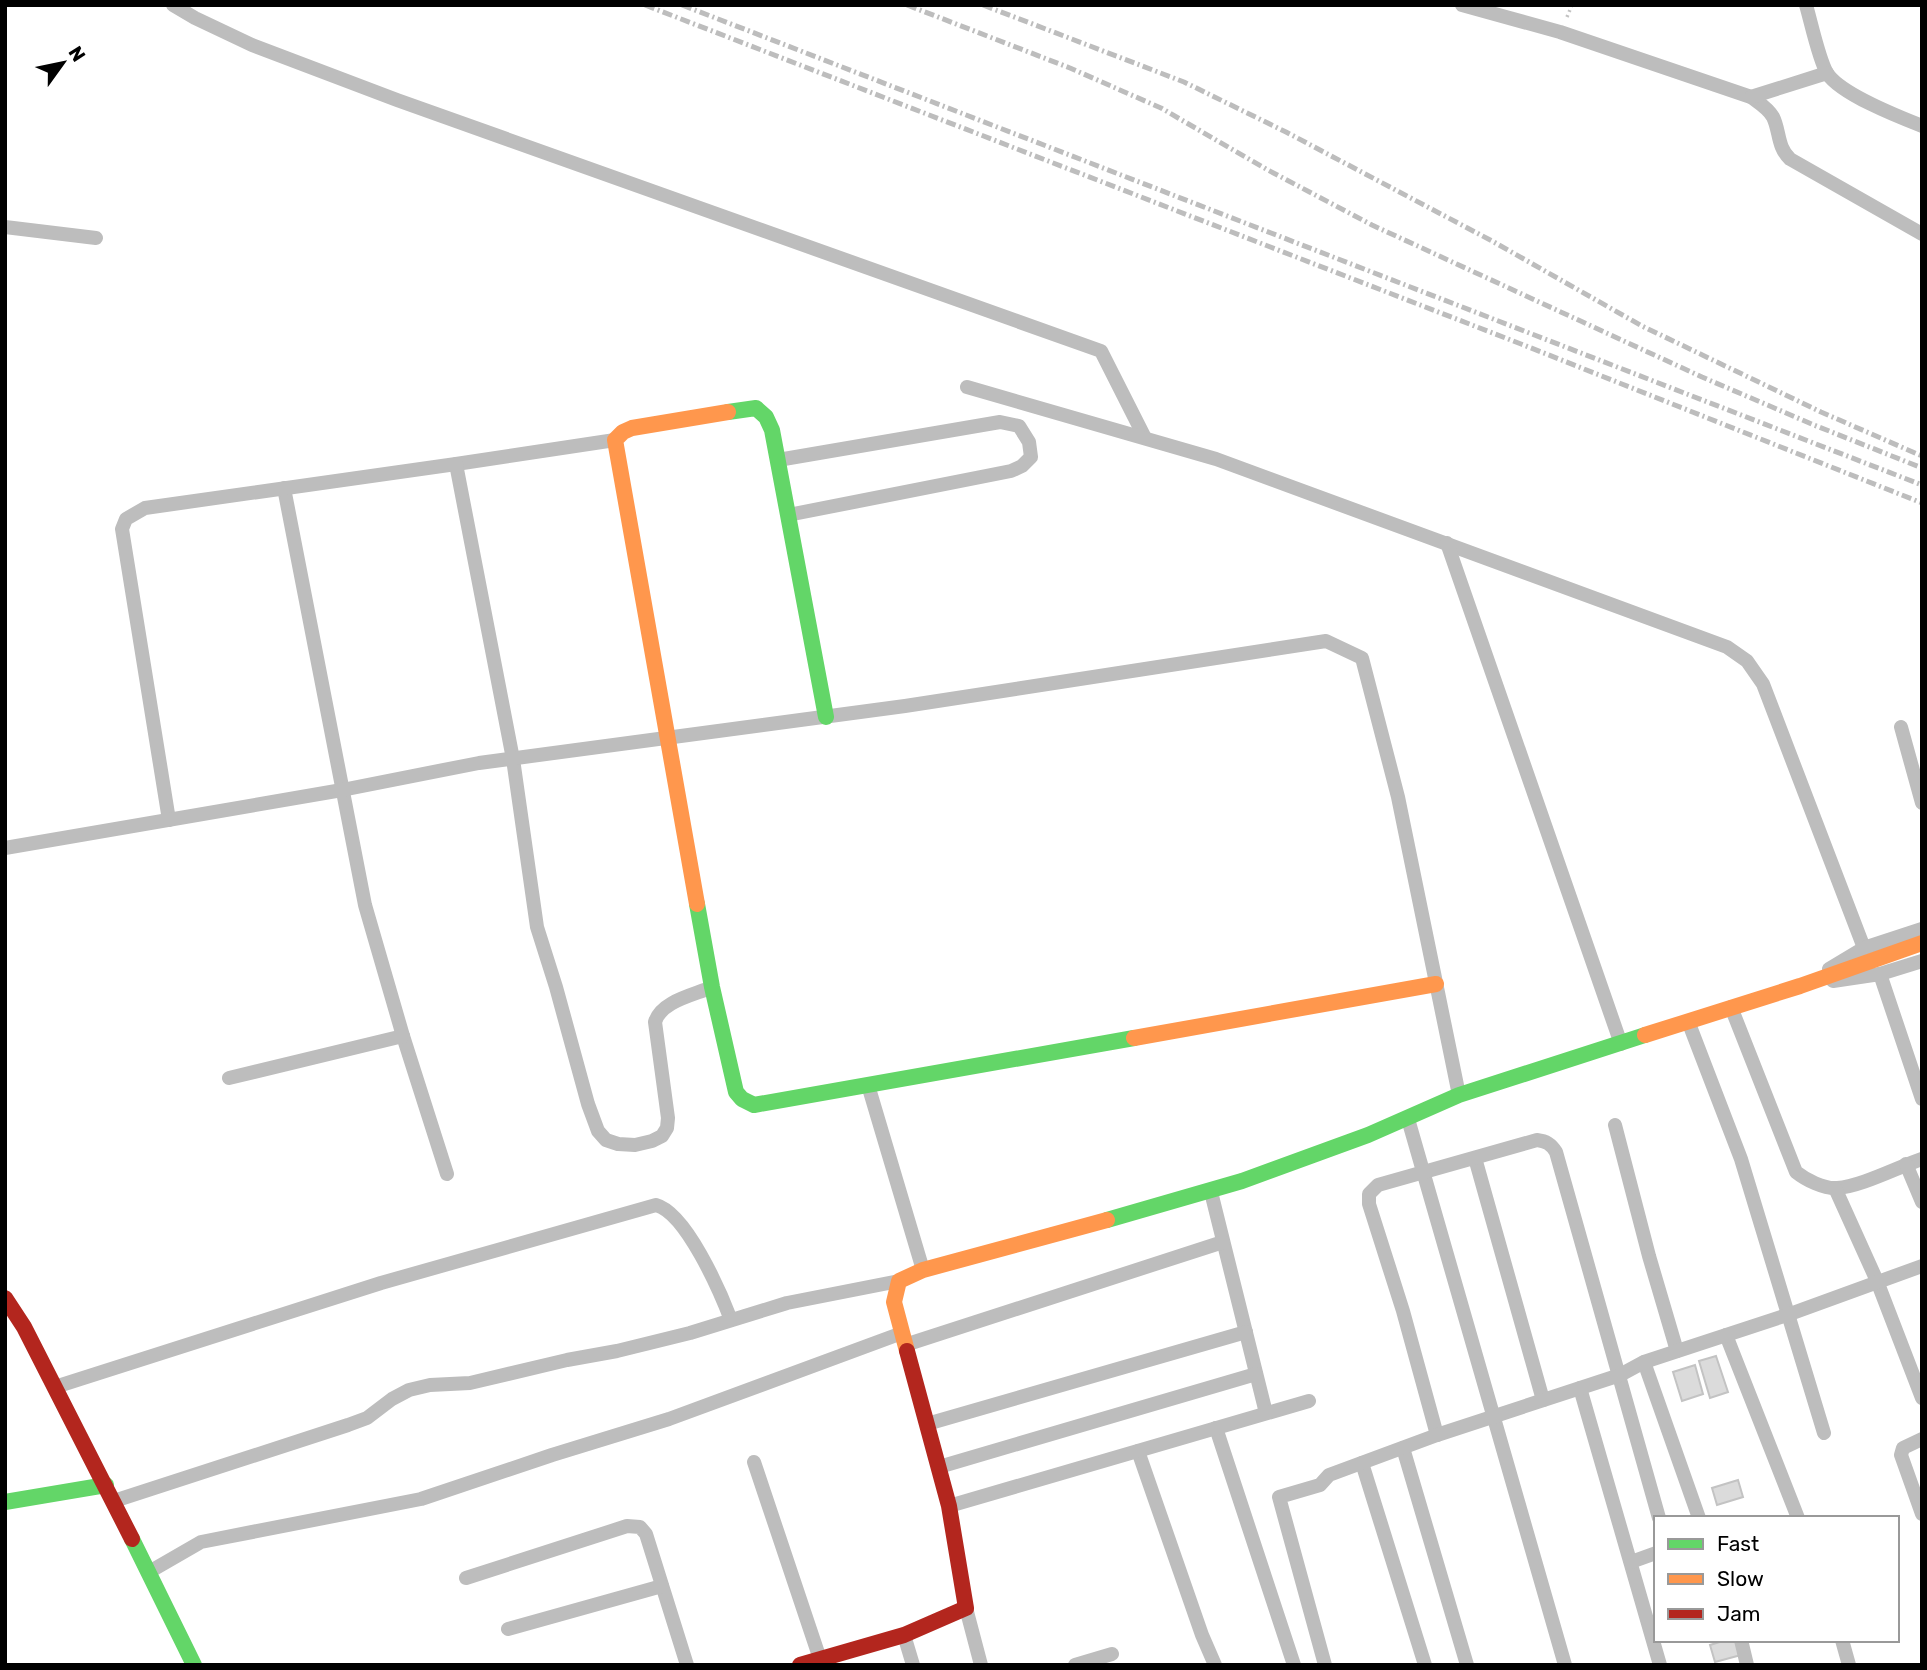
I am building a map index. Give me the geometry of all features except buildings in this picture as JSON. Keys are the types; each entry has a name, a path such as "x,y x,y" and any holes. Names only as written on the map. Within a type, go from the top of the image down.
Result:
{"street":[{"path":"173,5 252,45 397,100 1101,351 1145,438"},
{"path":"1462,5 1560,32 1751,97 1773,117 1783,153 1790,159 1922,234"},
{"path":"1805,5 1827,73 1838,84 1885,111 1922,126"},
{"path":"1751,97 1827,73"},
{"path":"5,227 96,238"},
{"path":"967,387 1216,459 1727,647 1747,661 1763,684 1864,948"},
{"path":"169,820 122,529 126,519 145,508 615,440 632,428 756,408 765,413 770,424 826,717"},
{"path":"778,460 1000,422 1018,426 1029,442 1031,457 1012,471 788,515"},
{"path":"615,440 712,987 736,1092 741,1099 754,1105 1436,984"},
{"path":"456,464 513,759 537,927 588,1104 598,1130 606,1140 635,1145 662,1136 667,1128 668,1118 655,1022 657,1016 664,1007 712,987"},
{"path":"284,488 365,905 447,1174"},
{"path":"1447,543 1621,1044"},
{"path":"5,848 342,790 478,763 826,717 1326,641 1362,658 1398,797 1459,1095"},
{"path":"1900,727 1922,803"},
{"path":"1800,986 1864,948 1922,929"},
{"path":"114,1501 348,1426 368,1418 392,1399 409,1390 430,1385 482,1381 641,1345 787,1303 899,1281 923,1270 1211,1192 1408,1119 1459,1095 1800,986 1922,943"},
{"path":"1800,986 1880,974 1922,961"},
{"path":"1880,974 1922,1098"},
{"path":"1731,1007 1796,1172 1806,1180 1835,1188 1922,1159"},
{"path":"1688,1021 1741,1159 1824,1433"},
{"path":"229,1078 403,1036"},
{"path":"868,1085 923,1270"},
{"path":"1408,1119 1565,1665"},
{"path":"1615,1125 1677,1351"},
{"path":"1437,1435 1369,1194 1378,1185 1536,1140 1551,1144 1556,1152 1658,1516"},
{"path":"1475,1158 1543,1400"},
{"path":"1906,1164 1922,1202"},
{"path":"1835,1188 1877,1281 1922,1398"},
{"path":"1211,1192 1266,1413"},
{"path":"55,1387 381,1283 656,1205 665,1208 677,1218 719,1288 732,1320"},
{"path":"149,1572 201,1542 421,1499 904,1339 1223,1242"},
{"path":"1325,1665 1279,1497 1320,1485 1329,1475 1437,1435 1620,1375 1644,1362 1790,1314 1922,1266"},
{"path":"899,1281 894,1301 950,1506 966,1608 981,1665"},
{"path":"5,1298 106,1485 194,1665"},
{"path":"927,1424 1245,1332"},
{"path":"1726,1335 1797,1516"},
{"path":"1644,1362 1698,1516"},
{"path":"939,1467 1256,1374"},
{"path":"1580,1388 1660,1665"},
{"path":"950,1506 1309,1401"},
{"path":"1216,1428 1294,1665"},
{"path":"1922,1439 1903,1448 1901,1455 1922,1514"},
{"path":"1403,1448 1467,1665"},
{"path":"1138,1451 1215,1665"},
{"path":"754,1462 820,1659"},
{"path":"1362,1463 1425,1665"},
{"path":"5,1502 106,1485"},
{"path":"466,1578 627,1526 640,1527 646,1534 687,1665"},
{"path":"1631,1562 1654,1554"},
{"path":"508,1629 662,1586"},
{"path":"800,1665 904,1635 966,1608"},
{"path":"904,1635 913,1665"},
{"path":"1741,1642 1747,1665"},
{"path":"1843,1642 1849,1665"},
{"path":"1075,1665 1112,1654"}],"railway":[{"path":"645,5 1521,344 1922,503"},
{"path":"682,5 1922,485"},
{"path":"907,5 1070,68 1161,108 1266,169 1372,225 1702,377 1922,468"},
{"path":"983,5 1184,82 1286,132 1492,241 1642,326 1821,412 1922,456"}],"traffic: fast":[{"path":"728,412 756,408 766,417 772,430 826,717"},
{"path":"697,904 712,987 736,1092 742,1099 754,1105 1134,1038"},
{"path":"1107,1220 1242,1181 1368,1135 1459,1095 1645,1035"},
{"path":"5,1502 106,1485"},
{"path":"132,1539 194,1665"}],"traffic: slow":[{"path":"697,904 615,440 632,428 728,412"},
{"path":"1645,1035 1800,986 1922,943"},
{"path":"1134,1038 1436,984"},
{"path":"907,1351 894,1302 899,1281 923,1270 1107,1220"}],"traffic: jam":[{"path":"5,1298 24,1327 132,1539"},
{"path":"800,1665 904,1635 966,1608 949,1506 907,1351"}]}
